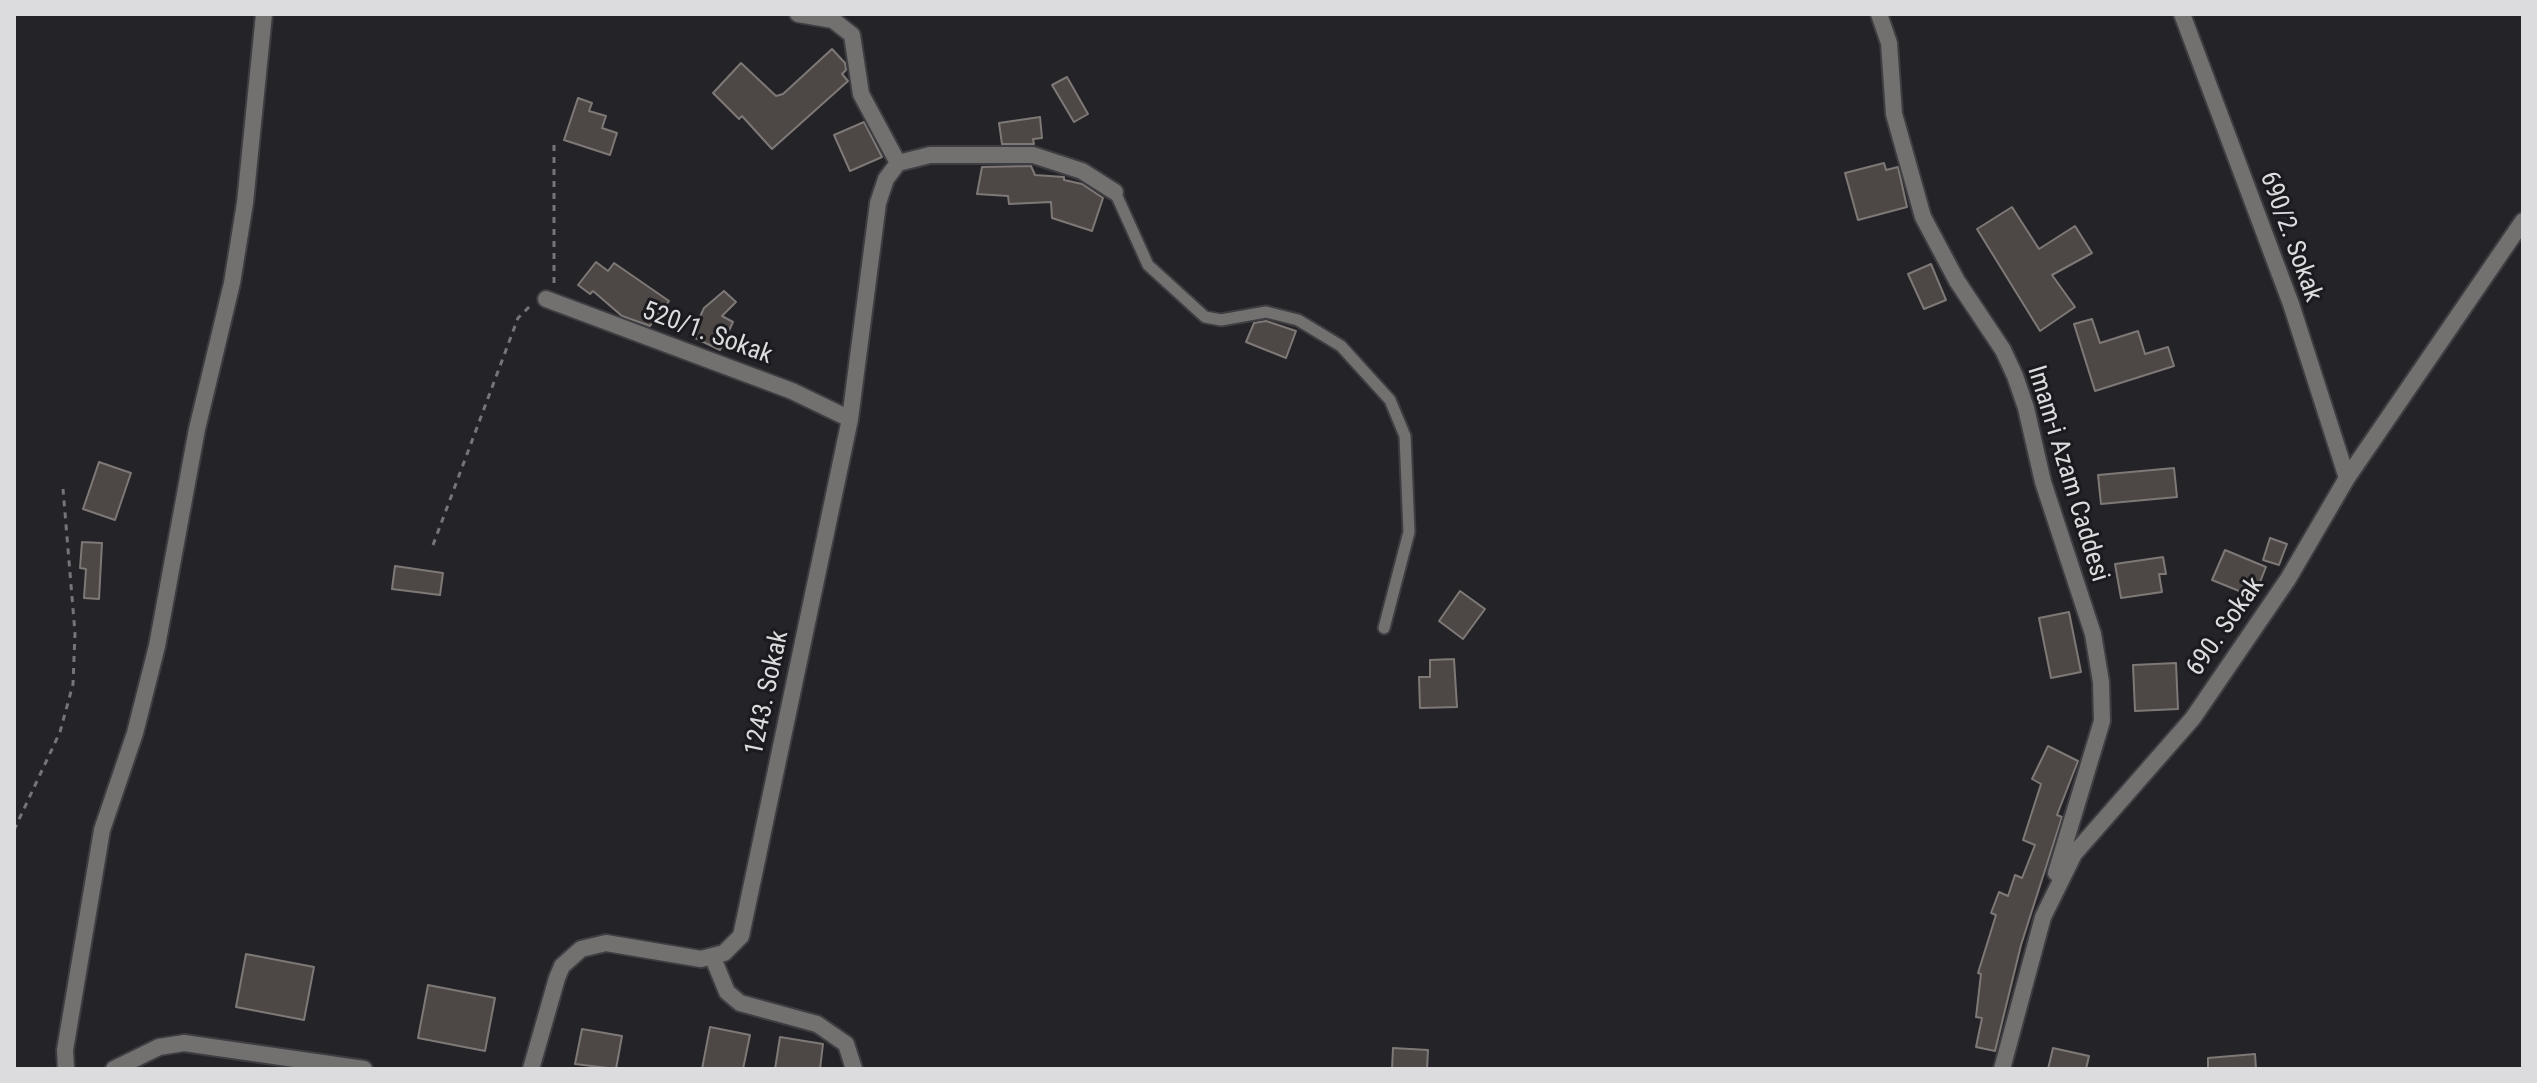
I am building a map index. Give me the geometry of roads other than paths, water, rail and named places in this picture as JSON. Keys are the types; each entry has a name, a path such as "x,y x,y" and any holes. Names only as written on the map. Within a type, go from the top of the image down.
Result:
{"street":[{"path":"66,1069 65,1050 102,830 135,733 157,646 197,429 232,283 247,190 264,14"},
{"path":"798,14 833,20 852,35 861,94 898,163 930,155 1033,155 1082,171 1115,192"},
{"name":"Imam-i Azam Caddesi","path":"1879,14 1889,43 1894,114 1923,217 1957,281 2003,350 2015,376 2026,408 2043,482 2093,634 2102,721 2043,917"},
{"name":"690/2. Sokak","path":"2182,14 2291,304 2347,478"},
{"name":"1243. Sokak","path":"713,958 734,945 745,924 850,419 878,203 886,179 898,163"},
{"name":"690. Sokak","path":"2002,1069 2043,917 2074,854 2193,718 2288,579 2347,478 2523,221"},
{"name":"520/1. Sokak","path":"546,299 792,391 850,419"},
{"path":"531,1069 557,978 570,956 581,949 606,943 701,959 713,958 733,998 748,1007 783,1012 817,1024 846,1044 854,1069"},
{"path":"114,1069 159,1047 184,1043 364,1069"}],"lane":[{"path":"1115,192 1148,265 1205,317 1221,320 1266,312 1298,320 1341,346 1390,400 1405,436 1409,532 1384,628"}]}
